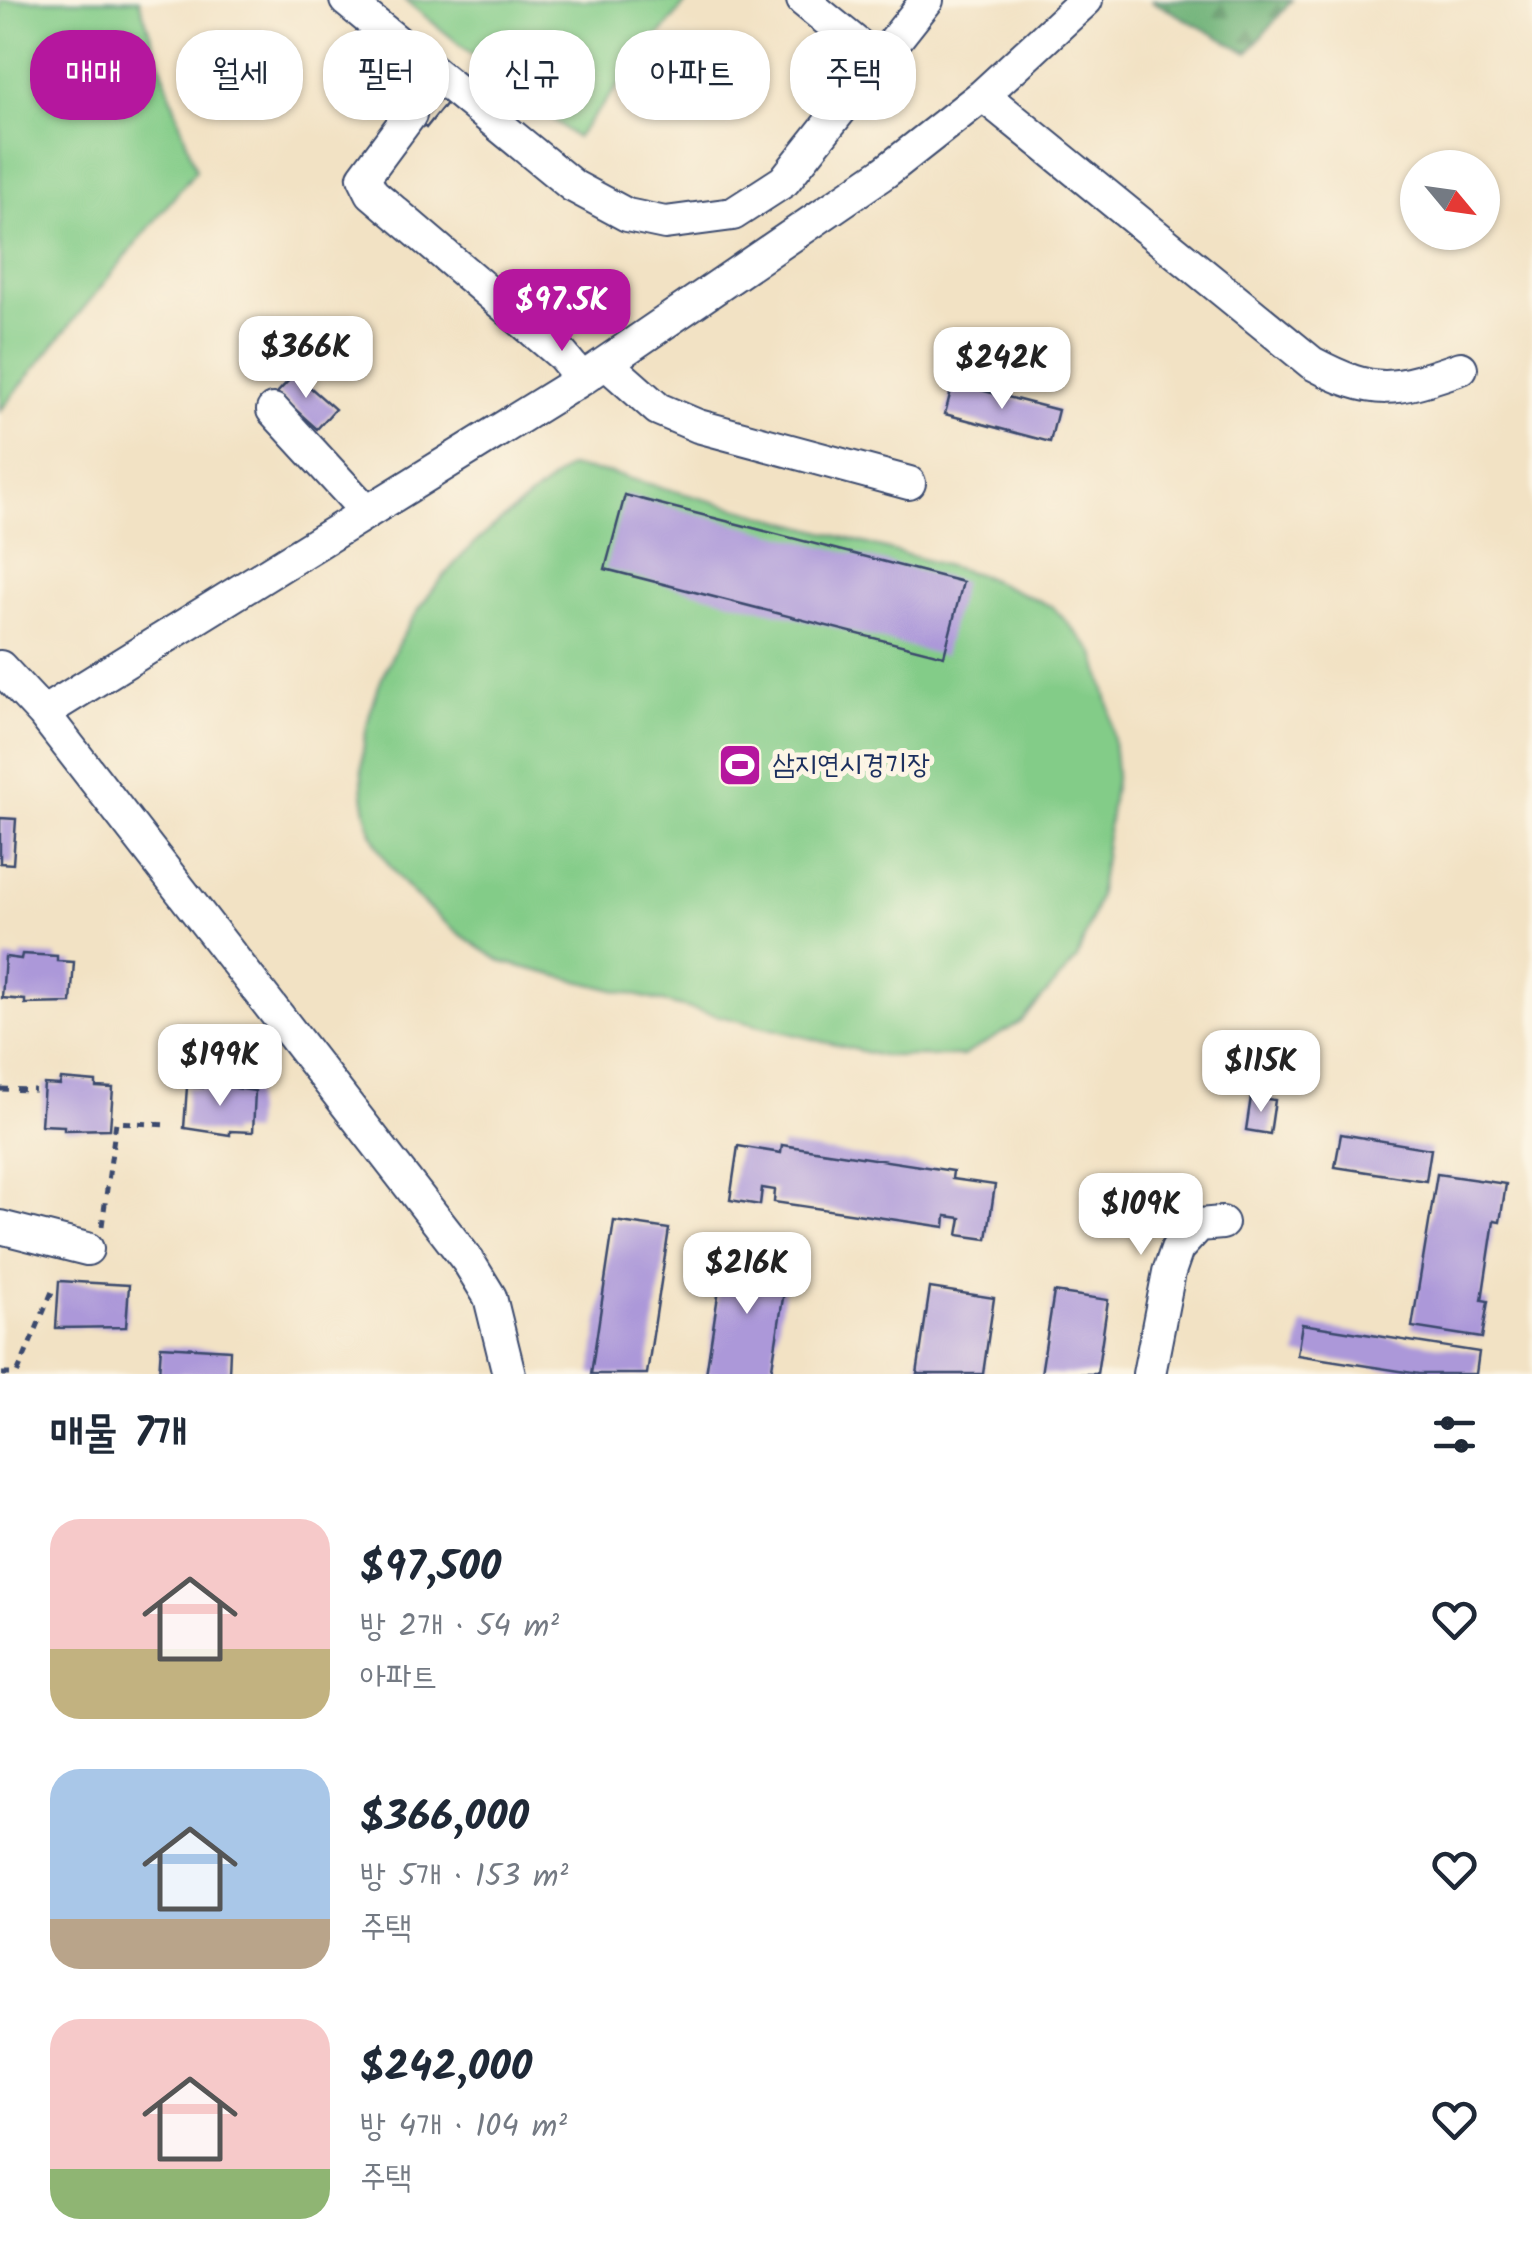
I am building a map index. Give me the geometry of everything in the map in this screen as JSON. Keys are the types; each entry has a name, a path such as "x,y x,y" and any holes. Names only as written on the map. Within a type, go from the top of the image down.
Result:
{"street":[{"path":"346,0 435,83 572,186 627,215 665,223 733,214 784,181 833,120"},
{"path":"803,0 840,30"},
{"path":"904,30 927,0"},
{"path":"43,712 594,371 885,172 983,96 1086,0"},
{"path":"983,96 1312,363 1353,385 1392,388 1461,368"},
{"path":"406,120 364,177 372,192 562,355 658,409 698,426 910,483"},
{"path":"273,410 367,512"},
{"path":"0,667 43,712 468,1261 490,1297 510,1374"},
{"path":"1149,1374 1177,1249 1199,1225 1222,1224"},
{"path":"0,1227 88,1248"}],"path":[{"path":"0,1090 35,1090"},
{"path":"88,1248 102,1227 116,1122 168,1125"},
{"path":"2,1374 17,1374 54,1287"}],"green space":[{"path":"0,0 139,0 149,30 30,30 30,120 156,120 156,51 176,120 179,120 196,170 0,411"},
{"path":"405,0 688,0 664,30 615,30 615,90 595,115 595,30 469,30 469,52 449,36 449,30 442,30"},
{"path":"1150,0 1292,0 1248,53"},
{"path":"554,120 591,120 576,138"},
{"name":"삼지연시경기장","path":"568,467 609,473 980,575 1053,607 1095,653 1110,709 1116,772 1098,899 1077,959 1021,1022 963,1056 881,1056 502,962 444,922 391,868 370,827 363,789 363,751 384,674 401,638 447,572 484,535"}],"building":[{"path":"416,120 432,120 426,128"},
{"path":"295,374 335,409 317,429 277,393"},
{"path":"953,383 1058,410 1050,442 945,414"},
{"path":"625,495 963,582 944,656 605,569"},
{"path":"0,818 16,819 13,864 0,863"},
{"path":"22,954 57,956 57,961 74,962 71,1003 25,1004 25,1000 2,998 5,957 21,959"},
{"path":"61,1079 96,1082 96,1087 113,1088 110,1129 64,1130 64,1126 41,1125 44,1084 60,1085"},
{"path":"203,1083 255,1091 253,1132 230,1131 230,1135 184,1128 187,1087 203,1088"},
{"path":"1251,1097 1275,1100 1270,1134 1246,1130"},
{"path":"1341,1134 1431,1149 1426,1181 1335,1167"},
{"path":"782,1145 953,1171 952,1179 995,1185 987,1239 958,1235 961,1218 946,1216 945,1227 774,1202 775,1190 762,1188 760,1205 730,1200 738,1146 781,1153"},
{"path":"1437,1174 1506,1184 1500,1222 1494,1221 1482,1300 1488,1301 1482,1338 1412,1327"},
{"path":"614,1221 669,1229 647,1374 591,1374"},
{"path":"724,1256 788,1266 771,1374 706,1374"},
{"path":"59,1281 129,1285 126,1327 56,1328"},
{"path":"930,1288 994,1298 983,1374 917,1374"},
{"path":"1054,1292 1108,1300 1097,1374 1041,1374"},
{"path":"1302,1324 1479,1352 1476,1374 1419,1374 1297,1355"},
{"path":"161,1346 230,1350 229,1374 159,1374"}],"place":[{"name":"삼지연시경기장","path":"740,765"}]}
